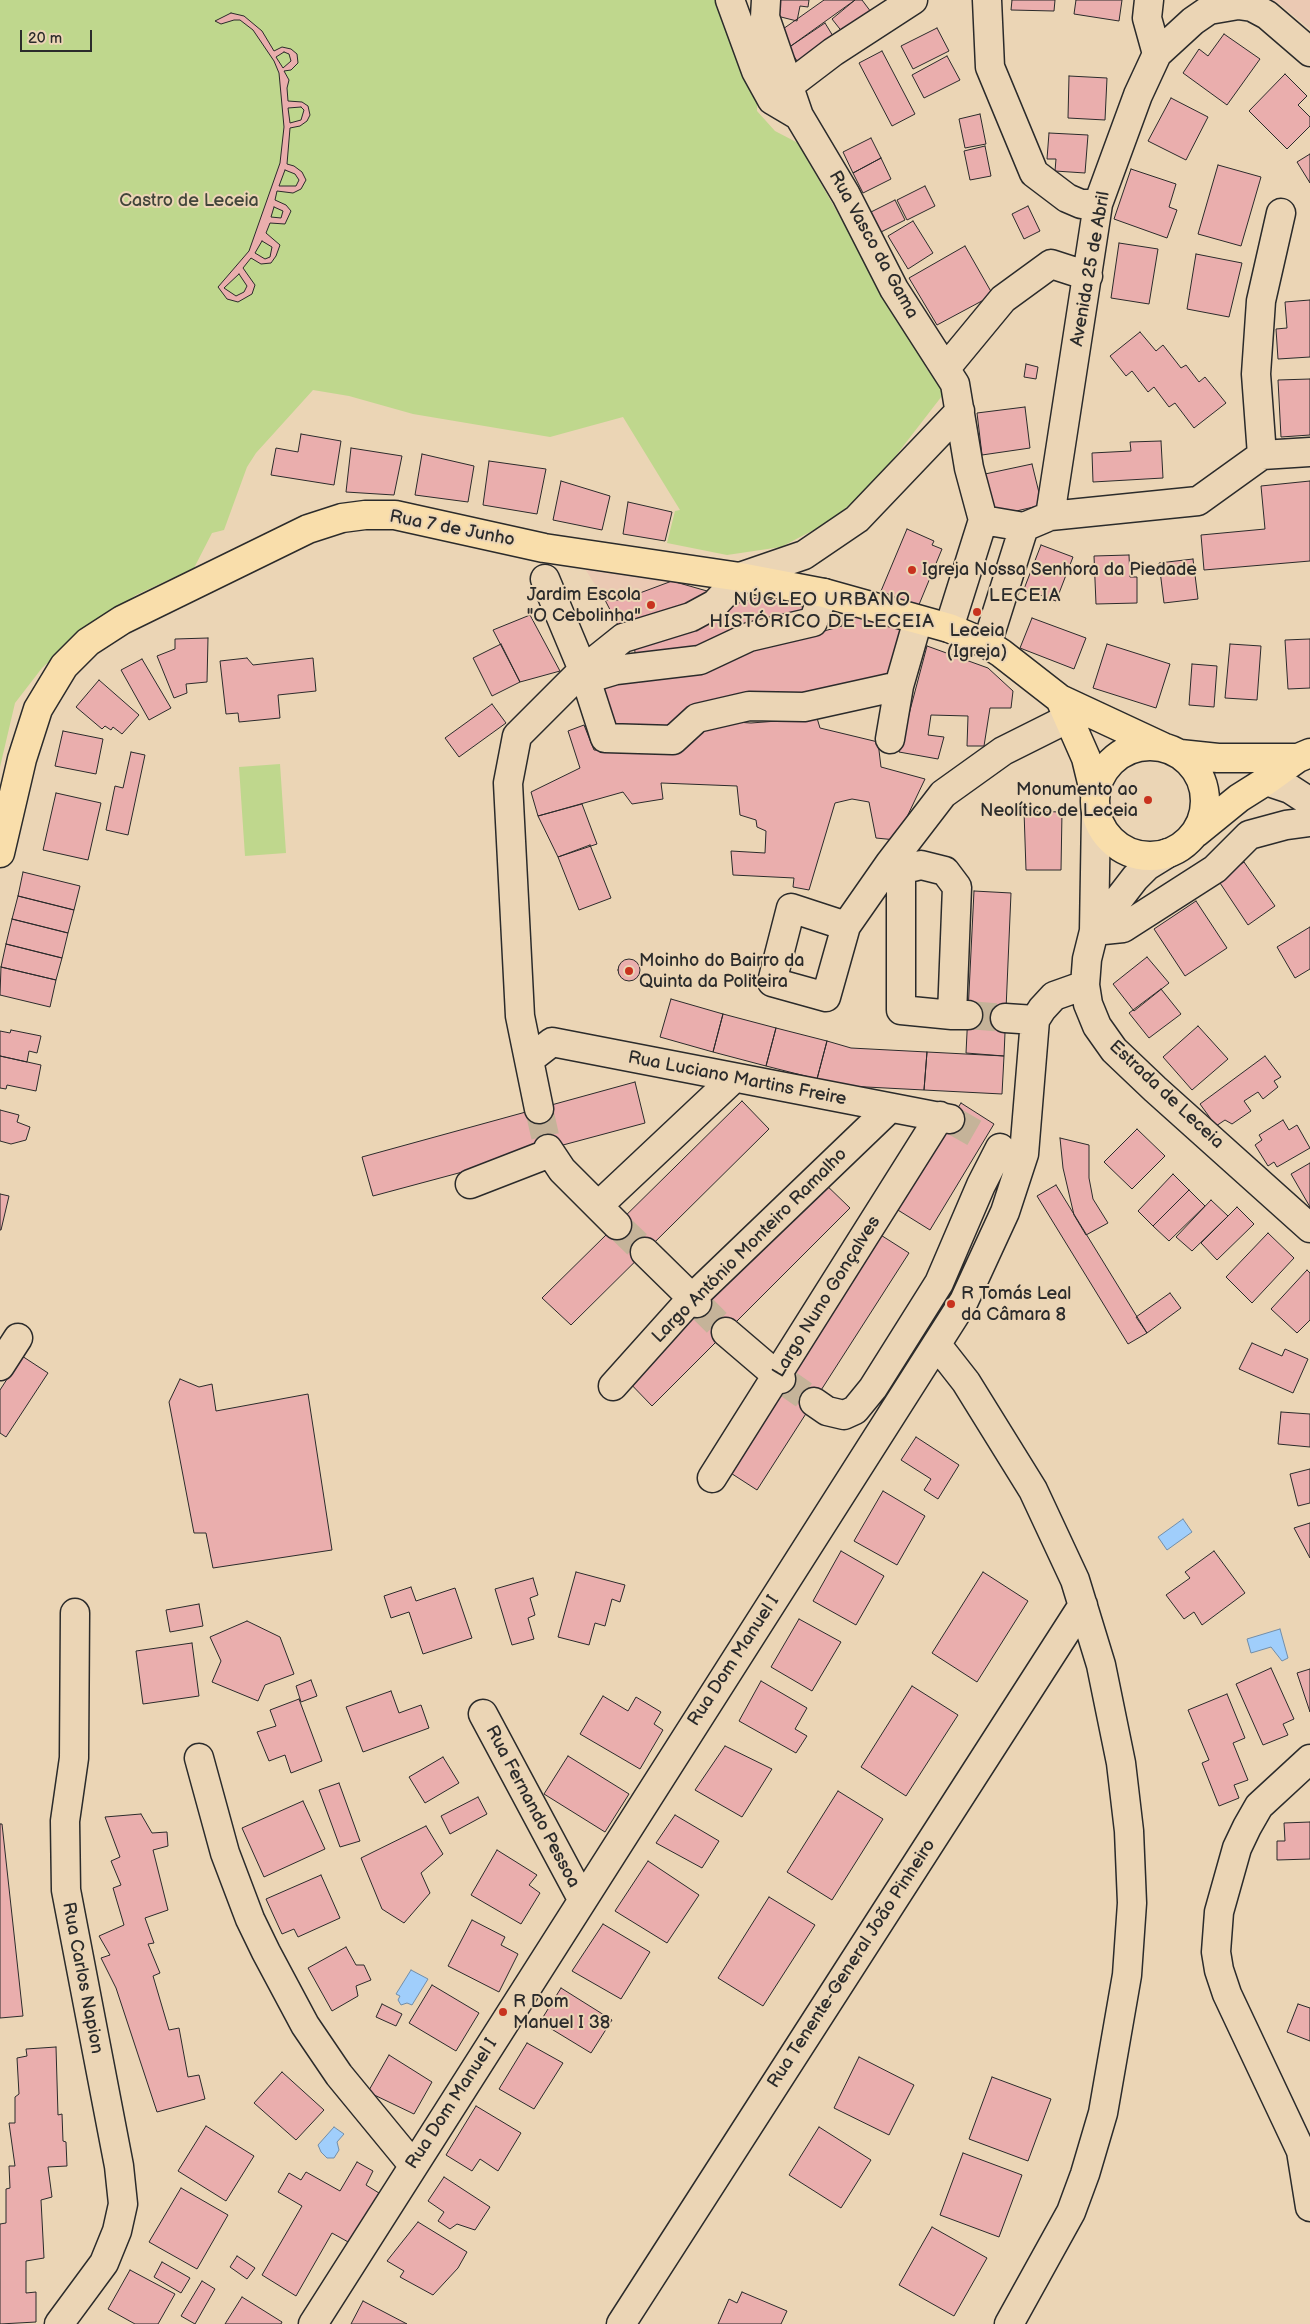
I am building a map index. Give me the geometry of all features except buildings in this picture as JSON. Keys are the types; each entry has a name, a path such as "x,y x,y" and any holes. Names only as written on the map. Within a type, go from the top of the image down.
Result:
{"main road":[{"name":"Rua 7 de Junho","path":"0,852 22,759 38,709 64,666 88,642 122,620 308,529 342,518 366,515 395,515 544,548 740,577 824,593 949,628 994,649"},
{"name":"Estrada de Leceia","path":"994,649 1064,709 1172,750"},
{"name":"Estrada de Leceia","path":"1064,709 1086,758 1096,804"},
{"path":"1144,746 1218,758 1304,756 1238,798 1196,832 1184,845 1168,853 1150,856 1133,853 1116,844 1104,831 1096,804 1100,777 1111,761 1126,751 1144,746"},
{"path":"1172,750 1193,766 1202,782 1206,799 1204,816 1196,832"}],"street":[{"path":"730,0 756,71 772,100 799,116"},
{"name":"Rua Vasco da Gama","path":"766,0 765,17 787,87 799,116 846,195 894,289 946,368 954,384 969,468 983,520"},
{"path":"787,87 834,52 913,0"},
{"path":"987,0 990,67 1034,173 1067,198 1080,204 1098,204"},
{"path":"1149,0 1147,18 1157,54 1193,21 1209,10 1238,6 1252,7 1267,15 1310,52"},
{"name":"Avenida 25 de Abril","path":"1050,516 1098,204 1138,95 1157,54"},
{"path":"1262,455 1256,374 1261,301 1281,213"},
{"path":"946,368 1004,299 1051,264 1088,276"},
{"path":"539,1109 520,1016 508,783 517,736 622,638 691,617 715,604 740,577 804,555 858,519 960,411"},
{"path":"949,628 983,520 1024,527 1050,516 1198,501 1262,455 1310,452"},
{"path":"994,649 1024,527"},
{"path":"545,579 584,674 605,738 673,740 697,718 749,706 804,707 899,686"},
{"path":"584,674 700,660 749,637 813,622 824,593"},
{"path":"890,739 899,686 918,620"},
{"path":"846,926 896,866 943,794 1064,709"},
{"path":"1266,781 1290,789 1310,802"},
{"name":"Estrada de Leceia","path":"1096,804 1094,931 1087,959 1085,984 1088,1004 1097,1026 1114,1050 1310,1228"},
{"path":"1094,931 1122,928 1215,869 1249,835 1286,825 1310,822"},
{"name":"Estrada de Leceia","path":"1094,931 1135,878 1147,866 1168,853"},
{"path":"921,865 945,871 957,887 960,1015 900,1010 896,866 921,865"},
{"path":"1005,1018 1035,1020 1054,996 1085,984"},
{"name":"Rua Dom Manuel I","path":"313,2324 582,1899 937,1345 968,1292 1005,1212 1003,1147 1035,1020"},
{"name":"Rua Luciano Martins Freire","path":"530,1059 552,1042 733,1079 945,1117"},
{"path":"470,1184 549,1151 608,1215 733,1079"},
{"name":"Largo António Monteiro Ramalho","path":"613,1386 694,1301 890,1108"},
{"name":"Largo Nuno Gonçalves","path":"712,1478 779,1378 945,1117"},
{"path":"814,1402 827,1411 844,1415 855,1410 873,1388 940,1283 981,1185 1003,1147"},
{"path":"646,1252 694,1301"},
{"path":"726,1332 779,1378"},
{"path":"0,1366 18,1338"},
{"path":"937,1345 966,1382 1033,1490 1075,1580 1101,1665 1121,1763 1129,1831 1132,1903 1127,1975 1103,2113 1085,2174 1071,2212 1009,2324"},
{"name":"Rua Tenente-General João Pinheiro","path":"621,2324 1083,1605"},
{"name":"Rua Carlos Napion","path":"59,2324 104,2263 117,2230 123,2204 119,2166 66,1890 65,1821 74,1758 75,1613"},
{"name":"Rua Fernando Pessoa","path":"483,1714 582,1899"},
{"path":"199,1758 225,1854 250,1919 266,1952 305,2025 339,2075 413,2165"},
{"path":"1310,1759 1259,1806 1247,1827 1237,1848 1216,1932 1219,1970 1227,1994 1305,2150 1310,2208"}],"shaded area":[{"path":"1271,0 1310,0 1310,29 1278,3"},
{"name":"Jardim Escola \"O Cebolinha\"","path":"585,569 672,581 707,591 689,611 622,633 605,600"}],"green space":[{"name":"Castro de Leceia","path":"0,0 727,0 758,87 757,111 775,131 798,143 904,330 918,345 926,368 945,392 874,484 829,522 781,547 727,555 667,543 675,511 680,510 623,417 550,437 413,414 349,396 313,390 256,453 247,467 224,530 212,533 194,568 136,595 74,639 42,668 15,703 0,767"},
{"path":"280,764 286,853 245,856 239,767"}],"water":[{"path":"1183,1519 1192,1532 1167,1550 1158,1537"},
{"path":"1280,1629 1288,1658 1282,1661 1271,1647 1251,1653 1247,1639"},
{"path":"411,1970 428,1979 412,2005 407,2003 401,2005 398,2000 400,1996 396,1994"},
{"path":"334,2127 344,2134 337,2142 339,2150 334,2158 327,2158 321,2152 318,2145"}],"tunnel":[{"path":"968,1015 1005,1018"},
{"path":"539,1109 548,1149"},
{"path":"950,1119 985,1139"},
{"path":"617,1225 645,1252"},
{"path":"697,1303 726,1332"},
{"path":"781,1379 814,1402"}],"place":[{"name":"Igreja Nossa Senhora da Piedade","path":"912,570"},
{"name":"Jardim Escola \"O Cebolinha\"","path":"651,605"},
{"name":"Leceia (Igreja)","path":"977,612"},
{"name":"Monumento ao Neolítico de Leceia","path":"1148,800"},
{"name":"Moinho do Bairro da Quinta da Politeira","path":"629,971"},
{"name":"R Tomás Leal da Câmara 8","path":"951,1304"},
{"name":"R Dom Manuel I 38","path":"503,2012"}],"district":[{"name":"LECEIA","path":"1025,596"},
{"name":"NÚCLEO URBANO HISTÓRICO DE LECEIA","path":"822,611"}]}
